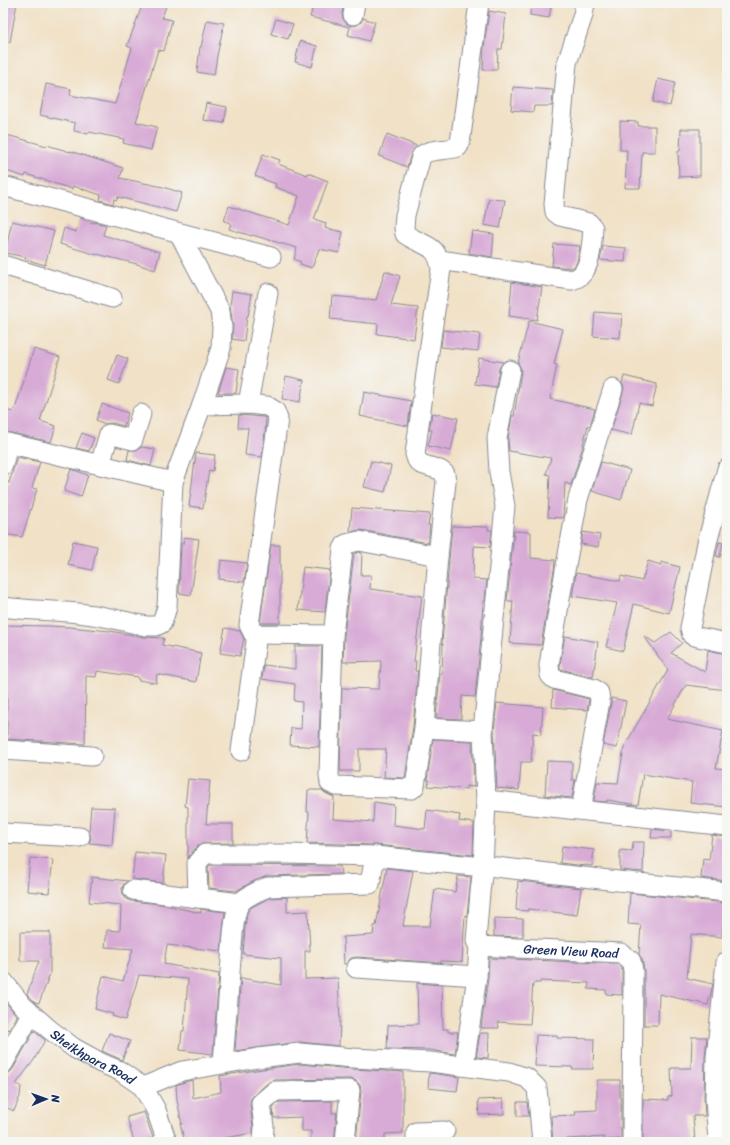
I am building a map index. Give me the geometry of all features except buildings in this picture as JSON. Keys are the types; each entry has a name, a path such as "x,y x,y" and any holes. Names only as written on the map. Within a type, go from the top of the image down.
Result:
{"street":[{"path":"438,556 360,541 346,544 343,549 333,635 329,775 330,782 336,786 412,790 415,786 424,728 438,556 446,482 445,474 440,470 421,464 417,460 415,454 442,269 440,260 435,252 427,245 405,234 405,215 423,153 427,151 452,149 458,147 460,143 479,3"},
{"path":"440,260 572,280 580,277 585,271 590,255 594,228 589,223 560,216 555,212 554,204 566,63 583,15 585,3"},
{"path":"3,186 271,257"},
{"path":"3,607 86,614 146,626 156,626 162,623 166,607 172,482 202,405 221,348 222,328 220,311 179,233"},
{"path":"3,265 112,298"},
{"path":"248,404 268,293"},
{"path":"464,1066 477,976 479,946 476,941 483,867 486,800 483,731 505,506 498,472 496,438 510,370"},
{"path":"581,810 600,701 599,693 594,689 554,678 550,675 549,665 578,499 614,389"},
{"path":"202,405 248,404 267,406 275,411 278,419 249,625 253,632 257,634 333,635"},
{"path":"100,465 110,434 133,440 141,414"},
{"path":"3,465 6,443 172,482"},
{"path":"727,469 707,543 690,628 692,635 727,642"},
{"path":"241,751 257,634"},
{"path":"424,728 483,731"},
{"path":"3,750 92,756"},
{"path":"486,800 727,826"},
{"path":"3,833 80,837"},
{"path":"198,898 198,863 205,854 375,856 483,867 489,866 727,892"},
{"path":"223,1063 233,934 235,917 240,903 254,893 268,887 370,884 375,856"},
{"path":"133,890 240,903"},
{"name":"Green View Road","path":"479,946 621,953 631,961 633,970 632,1142"},
{"path":"718,1142 714,1098 716,1057 726,962"},
{"path":"356,968 477,976"},
{"name":"Sheikhpara Road","path":"3,981 22,1005 48,1029 74,1048 101,1063 120,1071 143,1087 156,1110 167,1142"},
{"path":"3,1064 31,1014"},
{"path":"143,1087 182,1071 223,1063 300,1053 352,1058 430,1062 509,1072 527,1078 537,1088 542,1142"},
{"path":"264,1142 261,1103 275,1091 350,1090 345,1142"},
{"path":"416,1142 416,1132 445,1131"}]}
